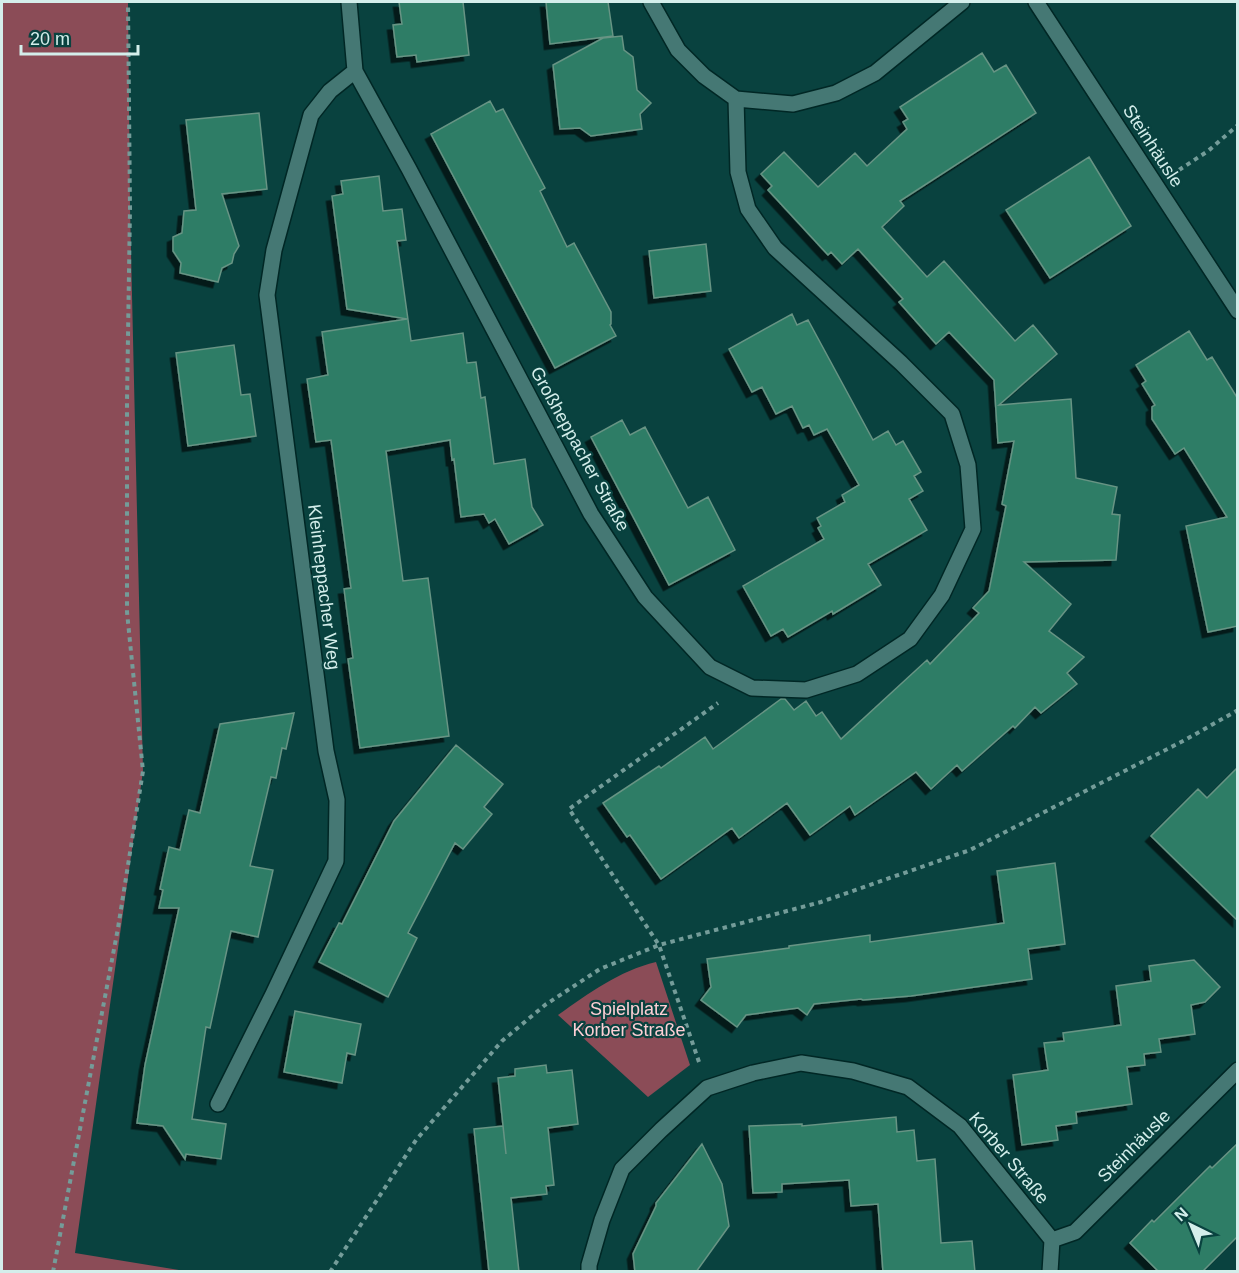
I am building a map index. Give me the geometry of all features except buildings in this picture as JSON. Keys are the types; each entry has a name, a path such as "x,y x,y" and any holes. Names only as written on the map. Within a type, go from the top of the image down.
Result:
{"street":[{"name":"Großheppacher Straße","path":"350,2 355,71 591,514 645,597 710,667 752,688 806,690 857,674 910,639 942,595 973,529 968,465 952,414 901,363 775,248 748,209 738,172 736,99"},
{"path":"651,2 678,50 704,76 736,99 793,104 836,93 875,74 962,2"},
{"name":"Steinhäusle","path":"1036,2 1238,311"},
{"name":"Kleinheppacher Weg","path":"218,1104 336,861 337,800 326,751 267,295 274,250 311,115 330,91 355,71"},
{"name":"Korber Straße","path":"589,1272 602,1220 622,1169 707,1088 753,1072 801,1063 853,1071 908,1087 960,1126 1052,1240"},
{"name":"Steinhäusle","path":"1052,1240 1075,1232 1238,1070"},
{"path":"1050,1272 1052,1240"}],"path":[{"path":"53,1272 118,928 143,771 127,612 130,208 128,2"},
{"path":"1155,185 1208,151 1238,125"},
{"path":"707,1088 659,945 569,809 745,685"},
{"path":"330,1272 416,1140 502,1041 545,1005 600,969 659,945 821,902 970,850 1185,740 1238,710"}],"green space":[{"path":"2,2 128,2 130,208 143,771 75,1253 185,1271 2,1271"},
{"name":"Spielplatz Korber Straße","path":"656,962 690,1065 648,1097 558,1015 617,977"}]}
